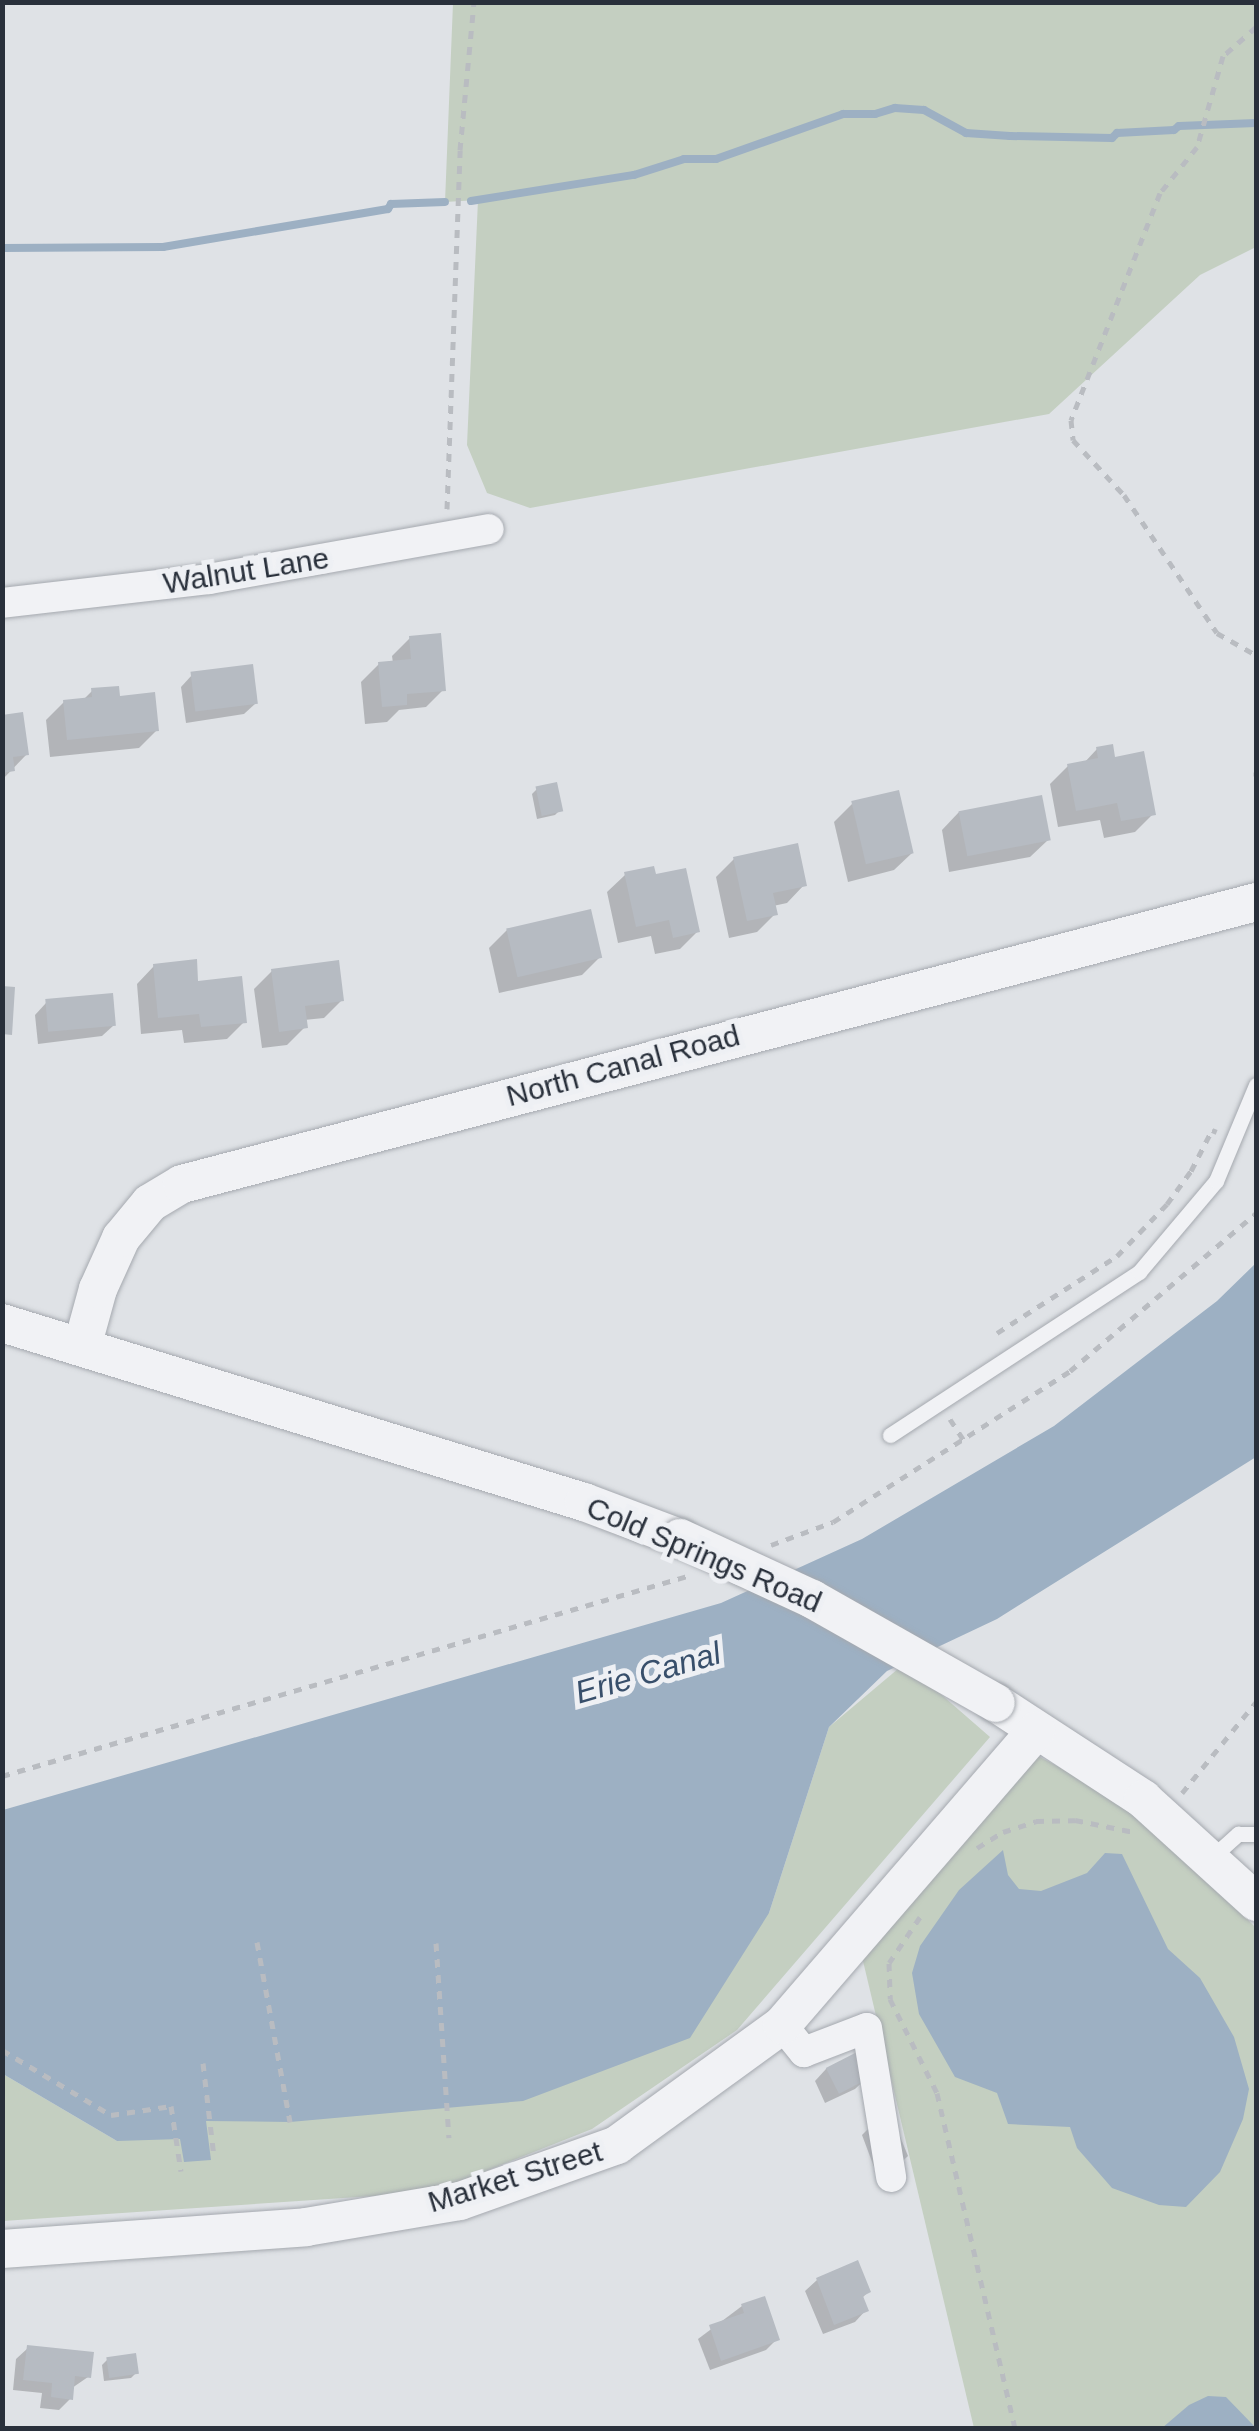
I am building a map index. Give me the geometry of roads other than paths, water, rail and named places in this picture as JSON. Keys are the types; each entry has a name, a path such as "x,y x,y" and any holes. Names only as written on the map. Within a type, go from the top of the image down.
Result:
{"street":[{"name":"Walnut Lane","path":"2,604 210,579 489,530"},
{"name":"North Canal Road","path":"82,1347 98,1289 120,1238 138,1214 182,1184 1256,902"},
{"name":"Cold Springs Road","path":"2,1323 584,1502 680,1538 812,1600 996,1703 1143,1799 1256,1902"},
{"name":"Market Street","path":"2,2249 306,2227 460,2201 617,2145 782,2026 1036,1731"},
{"path":"782,2026 804,2052 867,2028 891,2177"}],"lane":[{"path":"890,1435 1139,1272 1216,1181 1256,1085"},
{"path":"1210,1859 1238,1834 1256,1834"}],"water":[{"name":"Erie Canal","path":"1256,1263 1256,1457 997,1619 887,1671 829,1727 769,1913 690,2038 523,2101 290,2122 206,2121 211,2160 184,2162 180,2139 117,2141 3,2074 3,1810 721,1603 862,1539 1054,1426 1217,1301"},
{"path":"1003,1850 1008,1875 1019,1889 1041,1891 1087,1873 1105,1853 1122,1854 1168,1949 1200,1978 1234,2037 1249,2089 1243,2119 1220,2172 1186,2207 1159,2205 1112,2188 1077,2148 1070,2127 1008,2124 997,2093 955,2077 919,2014 912,1973 920,1946 959,1890"},
{"path":"1208,2396 1226,2397 1256,2428 1162,2428 1189,2405"}],"waterway":[{"path":"471,201 634,175 684,159 716,159 843,114 875,114 895,108 924,110 966,133 1010,136 1112,138 1117,133 1174,130 1179,126 1256,123"},
{"path":"2,248 163,247 388,209 391,204 445,202"}]}
